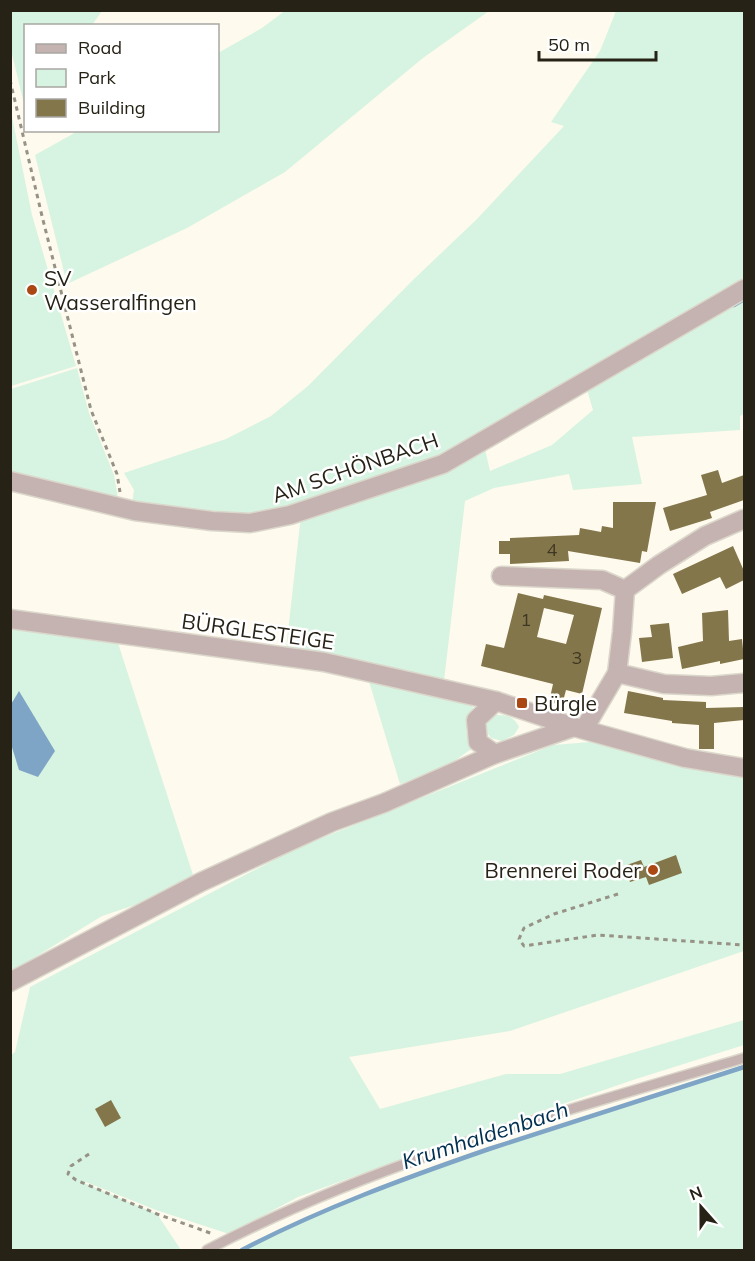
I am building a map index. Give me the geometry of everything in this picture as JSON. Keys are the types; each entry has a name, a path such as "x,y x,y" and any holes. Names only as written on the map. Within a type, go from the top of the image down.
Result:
{"street":[{"name":"AM SCHÖNBACH","path":"10,481 123,508 212,521 250,523 290,515 443,464 744,289"},
{"path":"10,982 201,882 332,822 384,803 495,754 579,728 616,673 625,590 705,536 744,519"},
{"path":"501,576 602,580 625,590"},
{"name":"BÜRGLESTEIGE","path":"10,619 324,662 496,701 579,728 685,758 744,768"},
{"path":"616,673 664,684 711,686 744,683"},
{"path":"495,754 478,742 476,720 496,701"}],"lane":[{"path":"207,1251 296,1207 401,1164 526,1123 744,1058"}],"path":[{"path":"10,80 91,410 117,474 123,508"},
{"path":"618,894 554,914 524,928 519,939 524,946 598,935 744,945"},
{"path":"89,1154 71,1166 68,1174 76,1180 157,1214 229,1239"}],"green space":[{"path":"286,10 489,11 423,58 285,172 187,228 67,284 35,155 76,132 219,132 219,52 262,28"},
{"path":"10,11 102,11 93,24 24,24 24,104 11,50"},
{"path":"616,11 744,11 744,282 451,451 416,467 262,515 218,518 132,504 134,490 124,473 226,439 271,416 308,386 476,220 564,126 551,122 600,51"},
{"name":"SV Wasseralfingen","path":"11,112 32,215 76,366 11,386"},
{"path":"744,301 744,414 740,416 740,430 632,437 642,484 573,490 569,474 494,488 465,501 444,681 286,650 301,515 484,445 490,471 552,445 593,410 587,390"},
{"path":"77,368 89,413 114,475 119,504 11,477 11,389"},
{"path":"10,625 117,640 194,878 144,902 102,916 11,972"},
{"path":"368,678 383,686 418,690 472,701 473,709 468,719 466,733 474,747 446,767 400,784"},
{"path":"493,715 512,718 519,727 514,735 502,741 491,738 485,730 486,722"},
{"path":"590,742 650,757 744,774 744,951 510,1031 349,1057 380,1109 506,1074 560,1074 744,1020 744,1045 636,1079 298,1197 229,1234 84,1183 157,1214 181,1250 11,1250 11,1055 15,1052 30,987 297,848 553,745"},
{"path":"744,1067 744,1250 242,1250 332,1208 426,1171"}],"water":[{"path":"19,691 55,751 38,777 19,770 11,744 10,706"}],"building":[{"path":"718,470 722,483 744,475 744,500 710,512 712,518 670,531 663,508 707,495 701,475"},
{"path":"613,502 656,502 647,552 642,551 640,563 568,551 569,561 510,564 510,554 499,554 499,541 510,541 510,538 579,535 580,528 601,532 602,526 613,528"},
{"path":"733,546 744,571 744,580 726,589 720,577 682,594 673,574"},
{"path":"518,593 543,599 544,595 602,608 582,694 566,690 562,705 549,702 553,684 481,666 486,644 504,648","holes":["544,608 574,615 566,644 537,637"]},
{"path":"728,610 729,641 742,639 744,659 720,664 720,661 682,669 678,647 703,641 702,613"},
{"path":"669,623 673,658 642,662 639,638 652,637 650,625"},
{"path":"628,691 663,698 663,700 706,702 706,708 744,707 744,720 714,723 714,749 699,749 699,725 672,723 672,721 624,713"},
{"name":"Brennerei Roder","path":"676,855 682,873 649,885 646,877 630,882 624,866 641,860 644,867"},
{"path":"111,1100 121,1118 105,1127 95,1109"}],"waterway":[{"path":"734,305 744,299"},
{"name":"Krumhaldenbach","path":"242,1250 332,1208 426,1171 744,1067"}],"place":[{"name":"SV Wasseralfingen","path":"32,290"},
{"name":"Bürgle","path":"522,703"},
{"name":"Brennerei Roder","path":"653,870"}]}
